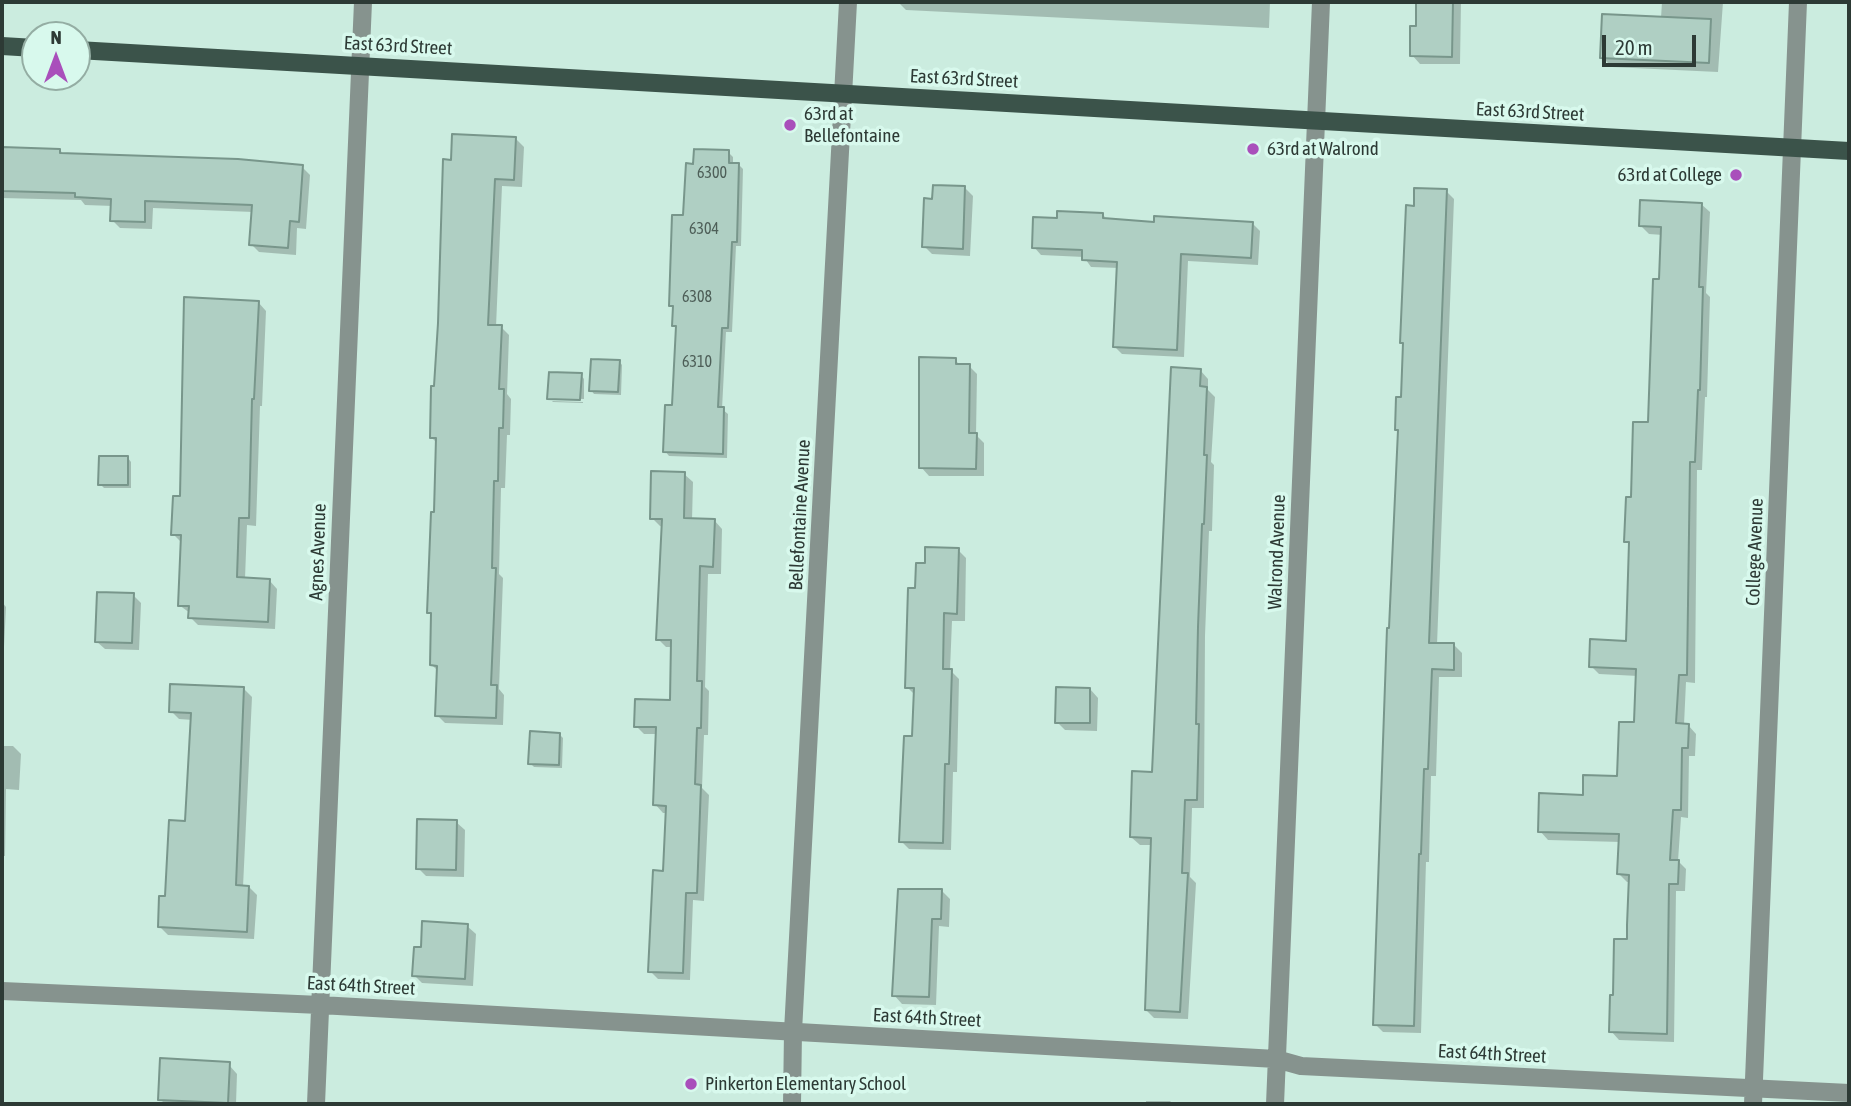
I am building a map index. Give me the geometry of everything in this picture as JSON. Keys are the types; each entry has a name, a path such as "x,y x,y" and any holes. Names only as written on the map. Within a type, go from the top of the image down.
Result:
{"main road":[{"path":"2,46 21,47"},
{"name":"East 63rd Street","path":"91,51 1849,151"}],"street":[{"name":"Agnes Avenue","path":"316,1104 363,2"},
{"name":"Bellefontaine Avenue","path":"792,1104 793,1031 848,2"},
{"name":"Walrond Avenue","path":"1275,1104 1321,2"},
{"name":"College Avenue","path":"1754,1096 1798,2"},
{"name":"East 64th Street","path":"2,991 320,1004 1276,1059 1301,1066 1754,1096 1849,1093"}],"building":[{"path":"1416,2 1453,2 1452,57 1410,56 1410,26 1416,26"},
{"path":"1602,14 1711,19 1709,63 1600,58"},
{"path":"452,134 516,137 514,180 495,179 488,325 502,325 499,389 504,389 503,428 499,428 498,481 494,481 492,568 496,568 491,685 497,685 496,718 435,716 437,666 430,665 431,613 427,613 436,438 430,438 431,386 434,386 438,323 443,159 451,160"},
{"path":"2,147 60,149 60,153 238,159 303,165 299,222 290,221 288,248 249,245 252,205 145,201 145,222 110,221 111,199 75,197 75,193 2,191"},
{"path":"694,149 729,150 729,163 739,163 737,242 732,242 728,328 722,328 718,407 724,407 723,454 663,452 665,405 672,405 676,326 672,326 673,306 669,306 672,215 683,215 686,163 693,164"},
{"path":"933,185 965,186 963,249 922,247 924,198 932,199"},
{"path":"1414,188 1447,189 1429,643 1454,643 1454,670 1432,669 1428,769 1424,769 1419,854 1414,1026 1373,1025 1387,628 1398,430 1395,430 1396,397 1401,397 1403,343 1400,343 1406,205 1414,206"},
{"path":"1640,200 1702,203 1699,287 1703,287 1700,390 1695,462 1690,462 1687,675 1679,675 1676,723 1689,724 1688,748 1682,748 1681,810 1673,810 1670,860 1679,860 1678,884 1669,884 1667,1034 1609,1032 1614,939 1627,939 1629,875 1617,874 1619,834 1538,832 1539,793 1583,795 1583,775 1617,776 1619,722 1634,722 1636,669 1589,667 1590,639 1626,641 1629,542 1624,542 1626,497 1631,497 1633,422 1648,422 1653,279 1659,279 1661,227 1639,226"},
{"path":"1057,211 1103,213 1103,218 1154,222 1154,216 1253,222 1251,258 1181,254 1177,350 1113,347 1117,262 1082,260 1082,250 1032,248 1033,217 1057,218"},
{"path":"184,297 259,301 252,399 249,518 239,518 237,577 270,579 268,622 188,618 189,606 178,606 181,535 171,535 173,496 180,496"},
{"path":"919,357 956,358 956,364 970,364 969,433 977,433 976,469 919,468"},
{"path":"591,359 620,360 618,392 589,391"},
{"path":"1171,367 1201,369 1200,386 1207,387 1204,455 1207,455 1198,627 1197,800 1185,800 1182,873 1188,873 1180,1012 1145,1010 1151,838 1130,837 1132,771 1152,772"},
{"path":"549,372 582,373 580,400 547,399"},
{"path":"99,456 128,456 128,485 98,485"},
{"path":"651,471 685,472 684,518 715,519 713,567 700,566 697,681 702,681 701,728 697,728 695,784 701,785 697,893 686,893 683,973 648,972 653,870 663,871 666,806 653,805 656,727 634,727 635,699 670,700 671,640 656,640 662,519 650,519"},
{"path":"925,547 959,548 957,614 944,613 943,669 952,669 943,843 899,842 904,736 912,736 914,688 905,688 908,588 915,588 916,563 925,563"},
{"path":"97,592 134,593 132,643 95,642"},
{"path":"170,684 244,687 236,885 249,886 247,932 158,927 159,896 165,896 169,820 185,821 191,713 169,712"},
{"path":"1056,687 1090,688 1090,723 1055,723"},
{"path":"530,731 560,733 559,765 528,764"},
{"path":"417,819 457,820 456,870 416,869"},
{"path":"898,889 942,889 941,919 932,919 929,997 892,996"},
{"path":"422,921 468,924 465,979 412,976 414,947 421,947"},
{"path":"160,1058 230,1062 228,1103 158,1100"}],"place":[{"name":"63rd at Bellefontaine","path":"790,125"},
{"name":"63rd at Walrond","path":"1253,149"},
{"name":"63rd at College","path":"1736,175"},
{"name":"Pinkerton Elementary School","path":"691,1084"}]}
